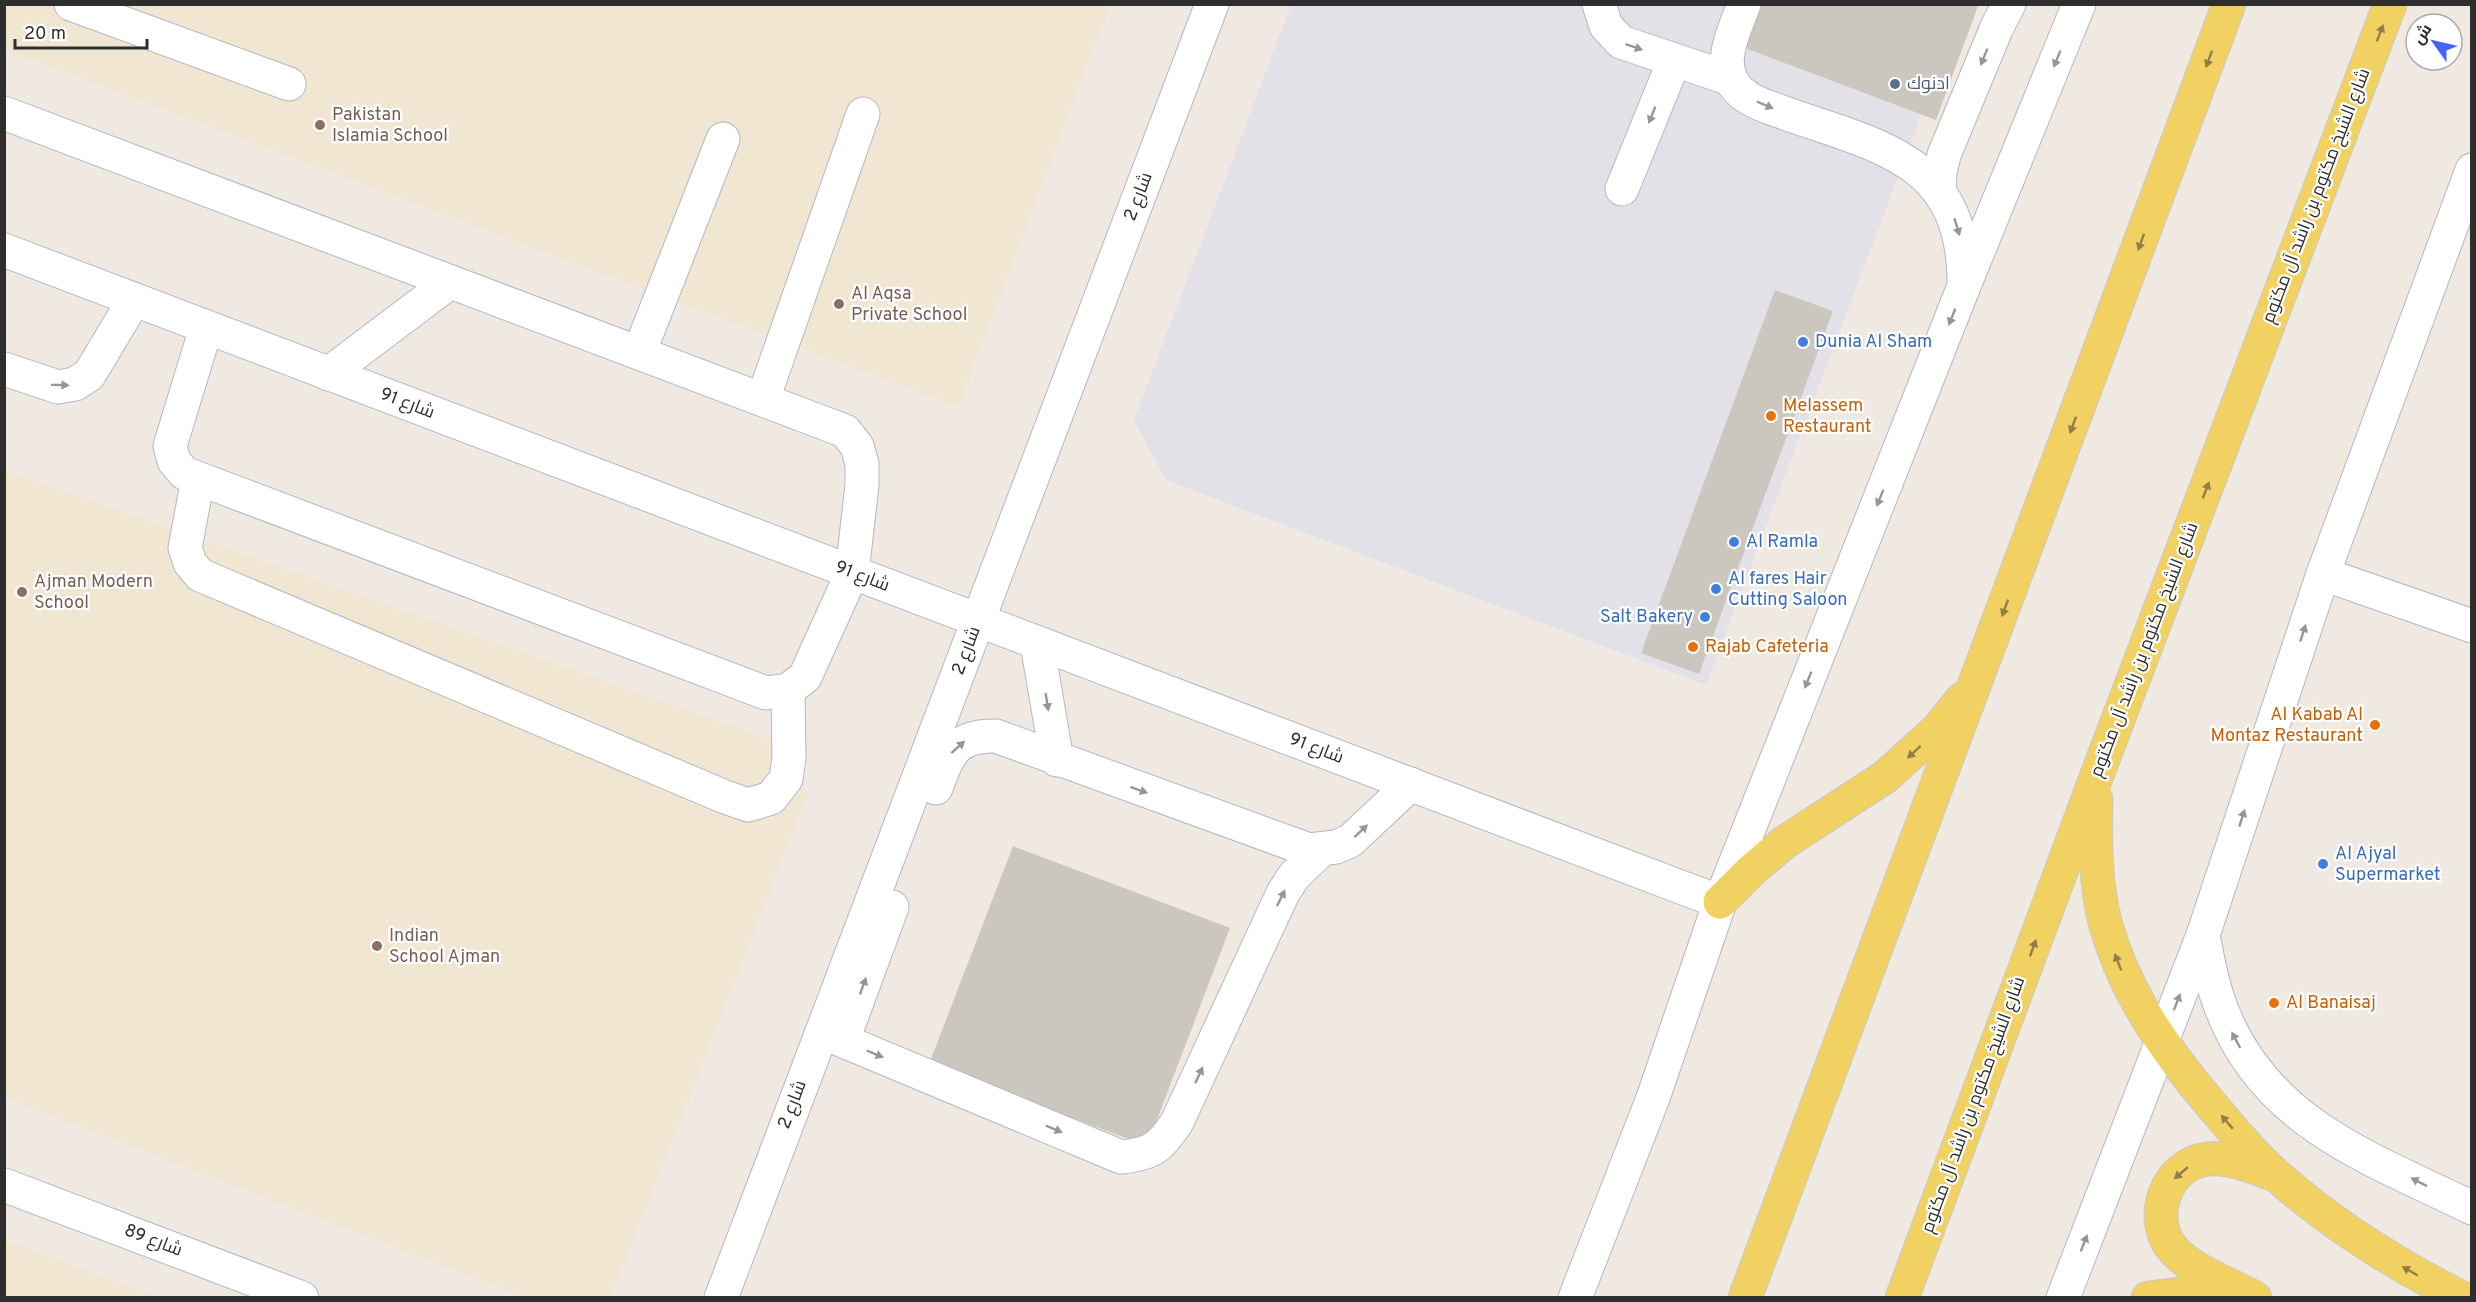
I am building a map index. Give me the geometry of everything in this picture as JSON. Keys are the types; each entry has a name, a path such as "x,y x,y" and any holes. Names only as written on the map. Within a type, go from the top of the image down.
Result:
{"main road":[{"path":"1745,1298 2229,4"},
{"name":"شارع الشيخ مكتوم بن راشد آل مكتوم","path":"1902,1298 2097,775 2391,4"},
{"path":"1720,902 1753,869 1785,842 1885,777 1936,730 1979,676"},
{"path":"2097,775 2097,875 2105,921 2119,965 2140,1007 2162,1043 2236,1134 2275,1174 2319,1212 2367,1245 2417,1275 2462,1298"},
{"path":"2254,1298 2187,1263 2171,1248 2162,1227 2161,1204 2169,1183 2185,1168 2205,1159 2228,1159 2275,1174"},
{"path":"2148,1298 2196,1292 2230,1298"}],"street":[{"path":"71,4 289,84"},
{"name":"شارع 2","path":"721,1298 832,1036 978,621 1212,4"},
{"path":"1599,4 1606,26 1621,42 1731,79"},
{"path":"1744,4 1731,38 1727,59 1731,79 1744,96 1904,159 1923,173 1940,191 1956,221 1964,252 1964,286"},
{"path":"1940,191 1940,173 1944,155 1997,27 2009,4"},
{"path":"1575,1298 1653,1098 1720,902 1964,286 2079,4"},
{"path":"1622,189 1674,61"},
{"path":"4,112 845,431 857,446 862,464 862,485 852,573 805,678 788,690 766,693 184,473 174,461 170,447 206,328"},
{"path":"763,399 863,114"},
{"path":"639,353 723,139"},
{"path":"2063,1298 2204,935 2323,574 2472,170"},
{"name":"شارع 91","path":"4,250 1720,902"},
{"path":"328,374 450,282"},
{"path":"4,369 58,387 75,384 89,375 134,300"},
{"path":"198,479 185,548 190,564 200,575 725,797 748,805 771,798 786,779 789,758 788,690"},
{"path":"2323,574 2472,626"},
{"path":"1037,644 1057,760"},
{"path":"1321,850 1294,876 1283,893 1177,1122 1164,1142 1145,1155 1121,1157 832,1036 947,758 967,739 996,736 1309,850 1336,847 1350,841 1411,784"},
{"path":"2204,935 2211,975 2221,1009 2231,1031 2255,1071 2278,1097 2305,1120 2334,1139 2472,1208"},
{"name":"شارع 89","path":"4,1185 302,1298"}],"shaded area":[{"name":"Al Aqsa Private School","path":"4,5 1110,5 958,407 5,50"},
{"path":"1291,5 1963,5 1706,685 1166,480 1134,420"},
{"name":"Indian School Ajman","path":"4,470 784,744 808,794 611,1297 524,1297 5,1098"},
{"path":"5,1240 159,1297 5,1297"}],"building":[{"name":"ادنوك","path":"1761,4 1974,4 1978,6 1936,120 1745,48"},
{"path":"1775,290 1833,311 1699,674 1641,653"},
{"path":"1013,846 1230,928 1147,1146 929,1064"}],"place":[{"name":"ادنوك","path":"1895,84"},
{"name":"Pakistan Islamia School","path":"320,125"},
{"name":"Al Aqsa Private School","path":"839,304"},
{"name":"Dunia Al Sham","path":"1803,342"},
{"name":"Melassem Restaurant","path":"1771,416"},
{"name":"Al Ramla","path":"1734,542"},
{"name":"Al fares Hair Cutting Saloon","path":"1716,589"},
{"name":"Ajman Modern School","path":"22,592"},
{"name":"Salt Bakery","path":"1705,617"},
{"name":"Rajab Cafeteria","path":"1693,647"},
{"name":"Al Kabab Al Montaz Restaurant","path":"2375,725"},
{"name":"Al Ajyal Supermarket","path":"2323,864"},
{"name":"Indian School Ajman","path":"377,946"},
{"name":"Al Banaisaj","path":"2274,1003"}]}
